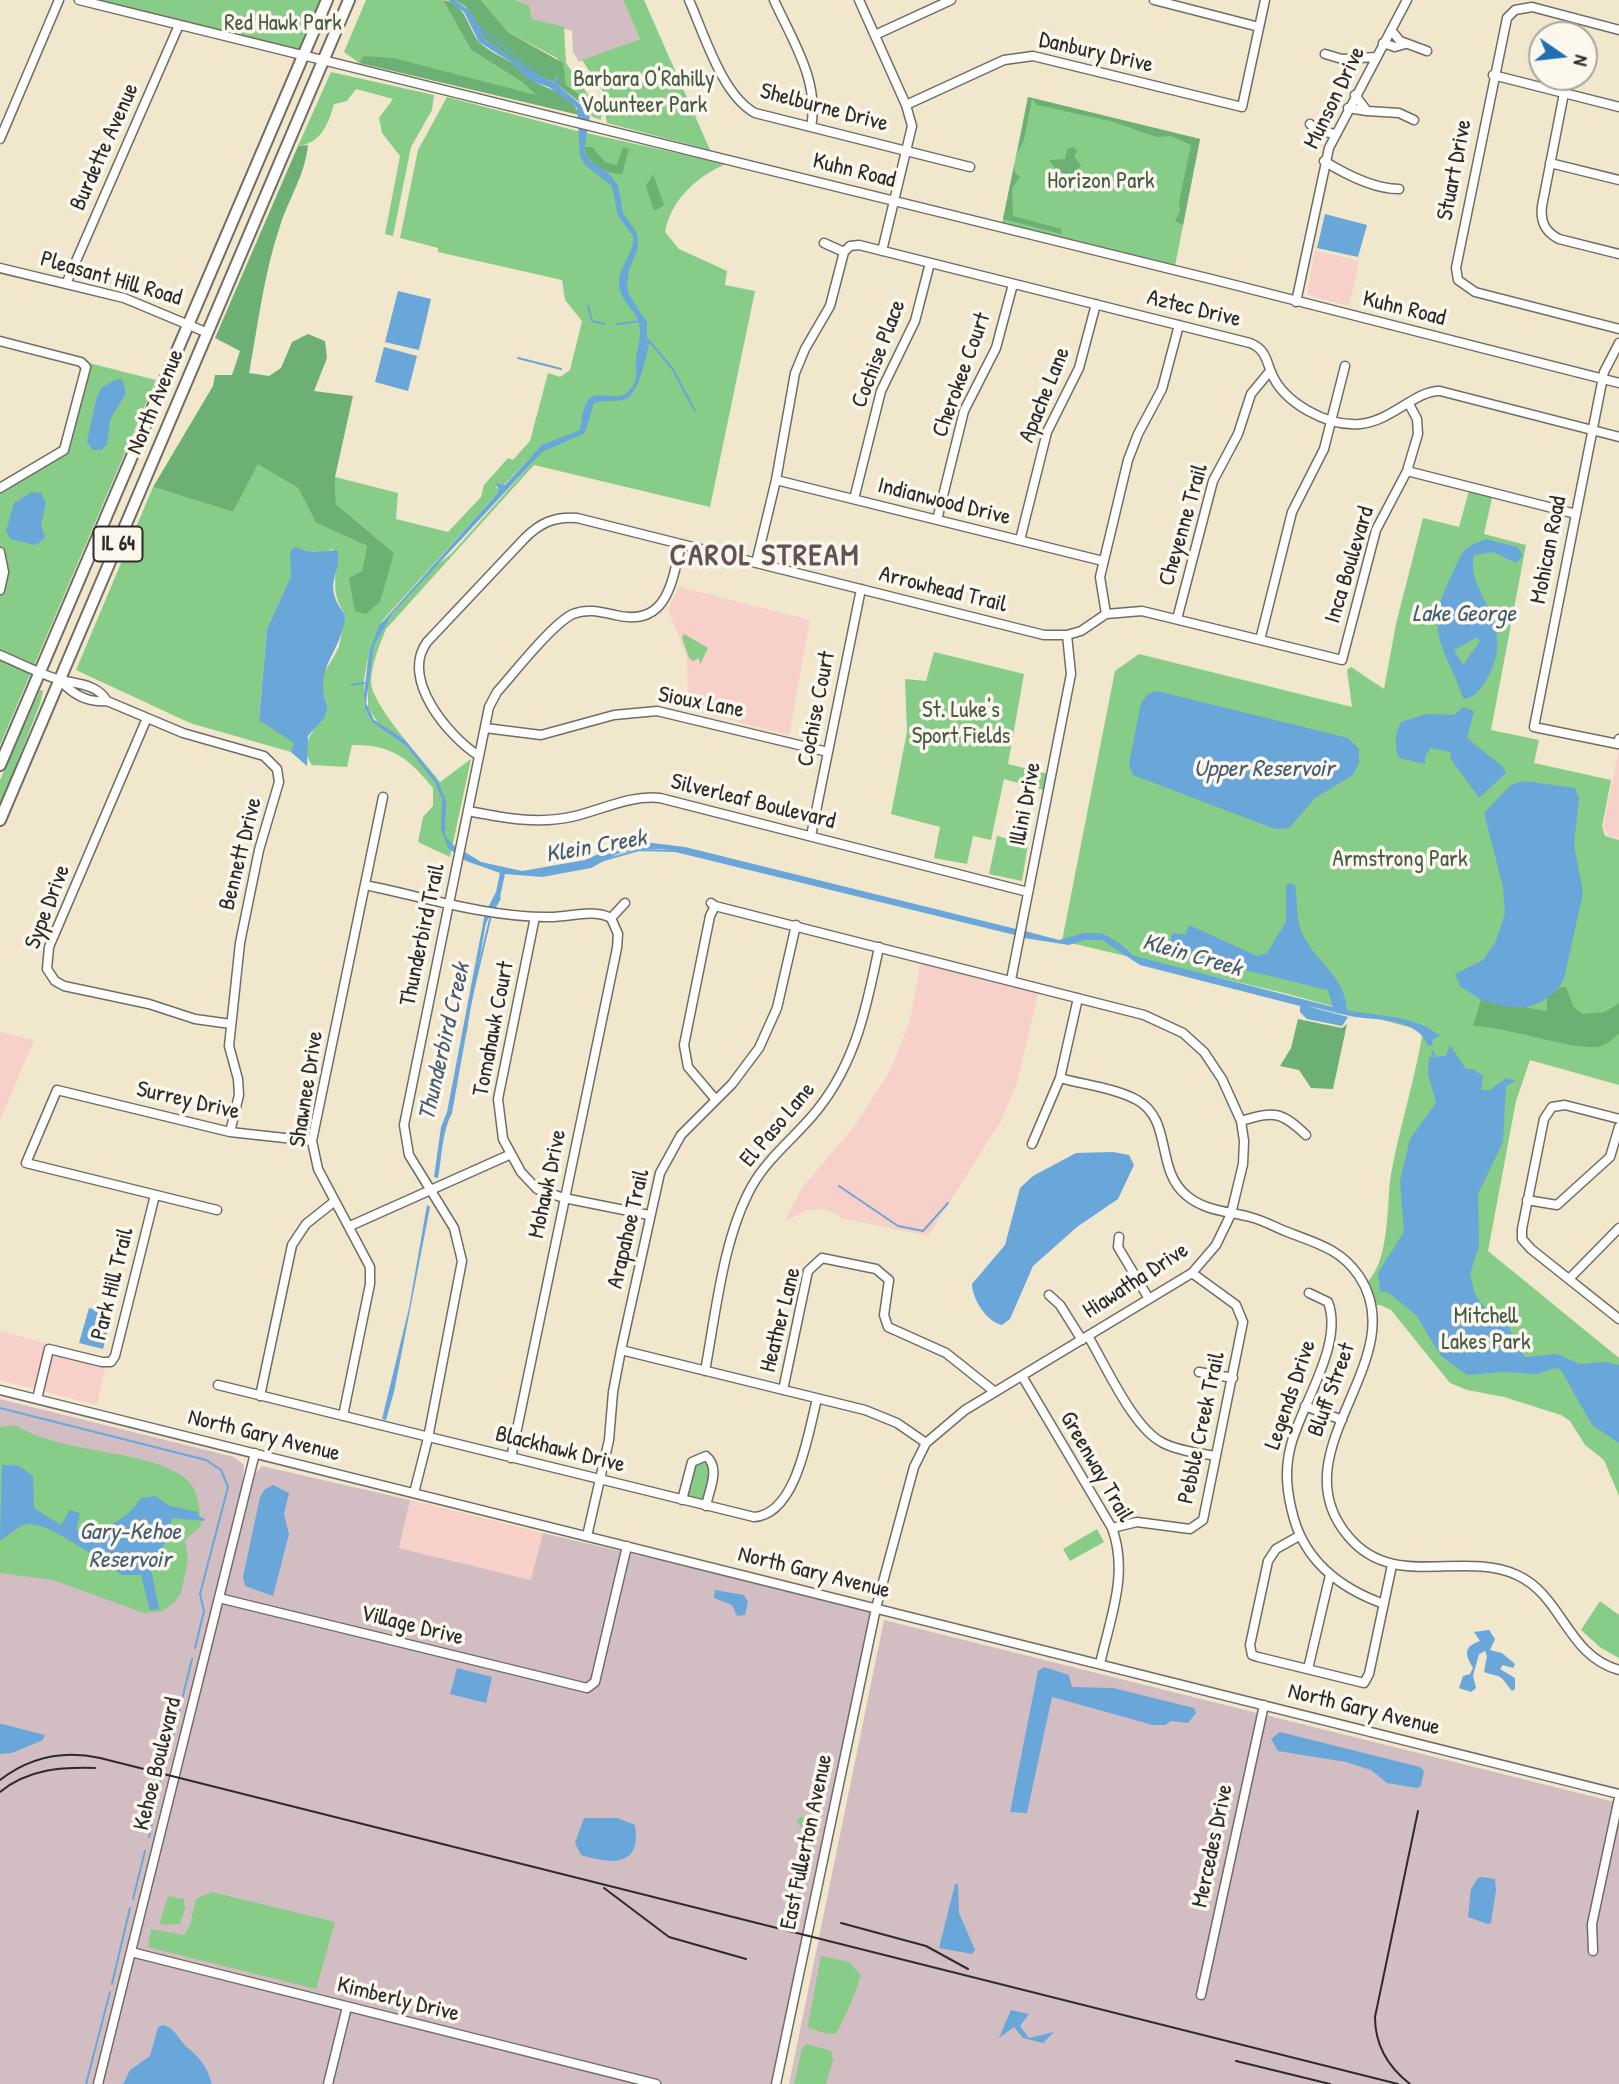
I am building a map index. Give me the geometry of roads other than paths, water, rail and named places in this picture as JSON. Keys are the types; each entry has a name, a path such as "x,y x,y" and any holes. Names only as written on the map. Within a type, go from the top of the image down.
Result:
{"main road":[{"name":"North Avenue","path":"0,765 327,0"},
{"name":"North Avenue","path":"0,820 349,0"}],"street":[{"path":"0,139 59,0"},
{"name":"Kuhn Road","path":"79,0 1619,383"},
{"name":"Shelburne Drive","path":"689,0 729,89 743,106 755,113 970,167"},
{"path":"774,0 812,85 815,103 811,127"},
{"path":"859,0 906,104 912,126 882,251"},
{"path":"875,35 951,0"},
{"path":"1154,0 1259,27 1265,0"},
{"name":"Munson Drive","path":"1296,302 1324,160 1404,1"},
{"name":"Stuart Drive","path":"1619,30 1532,7 1520,9 1505,22 1456,262 1458,280 1475,292 1619,329"},
{"name":"Burdette Avenue","path":"66,284 179,25"},
{"name":"Danbury Drive","path":"906,104 1004,60 1033,56 1242,107 1259,27"},
{"path":"1391,30 1405,44 1427,51"},
{"path":"1383,43 1395,47 1405,44"},
{"path":"1325,54 1353,59 1369,69"},
{"path":"1353,59 1360,55 1376,57"},
{"path":"1493,75 1619,107"},
{"path":"1564,93 1541,212 1548,231 1559,239 1619,254"},
{"path":"1355,95 1367,111"},
{"path":"1348,108 1399,113 1413,120"},
{"path":"1310,124 1316,130 1335,134"},
{"path":"1324,160 1339,173"},
{"path":"1550,163 1619,180"},
{"path":"1321,177 1339,173 1357,176 1380,188 1399,189"},
{"path":"756,563 776,480 794,373 804,349 830,306 844,252 824,243"},
{"name":"Aztec Drive","path":"844,252 856,245 1255,345 1265,354 1270,370 1300,406 1332,421 1352,424 1375,422 1431,391 1440,391 1619,437"},
{"name":"Cochise Place","path":"854,499 881,391 915,321 930,263"},
{"name":"Pleasant Hill Road","path":"0,268 124,298 190,323 208,333"},
{"name":"Cherokee Court","path":"937,520 964,411 996,348 1013,284"},
{"name":"Apache Lane","path":"1020,540 1047,432 1079,368 1096,304"},
{"path":"1106,614 1099,585 1132,446 1162,389 1179,325"},
{"path":"0,341 80,362 86,367 64,450 0,488"},
{"name":"Mohican Road","path":"1618,741 1534,727 1602,379 1607,362 1619,342"},
{"path":"1067,635 1106,614 1142,611 1260,640 1293,509 1324,449 1345,366"},
{"name":"Cheyenne Trail","path":"1177,619 1213,481 1238,434 1251,394 1270,370"},
{"name":"Inca Boulevard","path":"1260,640 1342,660 1376,530 1407,471 1419,430 1409,404"},
{"path":"1407,471 1576,514"},
{"name":"Indianwood Drive","path":"776,480 1103,561"},
{"name":"Arrowhead Trail","path":"479,756 462,744 421,689 417,663 427,642 524,538 538,525 569,517 1044,635 1067,635"},
{"name":"Thunderbird Trail","path":"414,1493 428,1438 462,1266 454,1228 409,1155 404,1125 479,756 494,695 570,616 589,610 635,618 650,614 661,604 671,587 681,544"},
{"path":"0,552 4,572 0,590"},
{"name":"Cochise Court","path":"811,836 861,589"},
{"name":"Illini Drive","path":"1011,980 1071,674 1067,635"},
{"name":"Bennett Drive","path":"0,655 60,680 72,694 97,702 107,701 183,733 261,755 277,769 278,786 259,850 246,912 231,1024 229,1053 239,1087 230,1132"},
{"name":"Sioux Lane","path":"485,728 541,735 614,715 657,711 828,752"},
{"name":"Sype Drive","path":"147,718 49,947 47,969 55,981 64,986 149,1004 195,1019 231,1024"},
{"name":"Silverleaf Boulevard","path":"468,811 517,820 544,821 575,816 648,796 1028,892"},
{"name":"Shawnee Drive","path":"343,1416 371,1276 367,1256 314,1161 312,1141 383,797"},
{"path":"365,885 535,917 590,913 611,918 625,903"},
{"name":"Hiawatha Drive","path":"716,1100 688,1067 684,1045 713,905 1157,1018 1183,1033 1211,1062 1241,1121 1243,1164 1231,1214 1216,1245 1192,1273 995,1392 950,1421 926,1443 906,1488 876,1608"},
{"name":"Tomahawk Court","path":"535,917 498,1099 499,1128 509,1155 537,1189 565,1198 649,1215"},
{"name":"Mohawk Drive","path":"511,1458 617,948 618,934 611,918"},
{"name":"Arapahoe Trail","path":"587,1536 601,1480 621,1350 660,1173 671,1151 690,1124 747,1067 769,1028 783,988 796,925"},
{"name":"El Paso Lane","path":"705,1371 732,1236 742,1206 764,1168 817,1111 842,1074 861,1030 879,947"},
{"path":"1032,1144 1060,1078 1078,998"},
{"name":"Bluff Street","path":"1060,1078 1128,1096 1141,1103 1158,1122 1165,1161 1170,1176 1180,1190 1206,1207 1256,1219 1327,1245 1348,1262 1361,1278 1369,1300 1373,1329 1367,1355 1326,1468 1329,1503 1337,1522 1354,1543 1392,1566 1488,1567 1516,1574 1533,1585 1547,1599 1584,1652 1596,1661 1619,1670"},
{"name":"Surrey Drive","path":"155,1195 26,1163 57,1090 230,1132 312,1141"},
{"path":"1618,1317 1522,1239 1527,1200 1544,1119 1552,1107 1565,1105 1619,1119"},
{"path":"1241,1121 1273,1113 1289,1119 1306,1135"},
{"path":"1527,1200 1557,1205 1610,1157 1619,1127"},
{"path":"350,1226 509,1155"},
{"path":"155,1195 217,1210"},
{"name":"Park Hill Trail","path":"37,1399 49,1349 102,1362 113,1359 155,1195"},
{"path":"260,1396 292,1245 306,1224 335,1201"},
{"path":"1569,1279 1619,1228"},
{"path":"1119,1237 1118,1247 1149,1299"},
{"name":"Heather Lane","path":"783,1390 813,1258 829,1259 890,1274 883,1326 946,1353 995,1392"},
{"name":"Pebble Creek Trail","path":"1112,1528 1137,1522 1182,1530 1198,1529 1205,1513 1242,1330 1241,1305 1192,1273"},
{"name":"Legends Drive","path":"1309,1293 1328,1302 1333,1326 1290,1446 1286,1469 1288,1499 1298,1536 1329,1575 1348,1588 1384,1604"},
{"path":"1049,1295 1085,1338 1152,1436 1174,1447 1216,1456"},
{"path":"621,1350 886,1418 926,1443"},
{"path":"1199,1372 1233,1378"},
{"name":"Greenway Trail","path":"1021,1376 1112,1528 1119,1554 1120,1581 1100,1664"},
{"name":"Blackhawk Drive","path":"218,1385 746,1516 766,1516"},
{"name":"North Gary Avenue","path":"0,1390 1619,1796"},
{"path":"768,1525 766,1516 786,1497 804,1450 817,1399"},
{"path":"1305,1406 1342,1420"},
{"name":"Kehoe Boulevard","path":"98,2084 255,1453"},
{"path":"682,1500 692,1462 706,1456 712,1461 715,1470 706,1506"},
{"path":"1298,1536 1276,1549 1268,1561 1250,1645 1252,1655 1364,1683 1369,1674 1392,1566"},
{"name":"Village Drive","path":"219,1598 587,1688 595,1682 628,1546"},
{"path":"1308,1669 1329,1575"},
{"name":"East Fullerton Avenue","path":"776,2084 876,1608"},
{"name":"Mercedes Drive","path":"1201,1995 1264,1705"},
{"path":"1593,1951 1592,1924 1619,1796"},
{"name":"Kimberly Drive","path":"131,1952 656,2084"},
{"path":"328,2084 347,2007"}],"water":[{"path":"448,0 455,0 470,11 486,40 531,72 554,82 558,75 558,85 588,111 590,115 584,151 590,161 608,173 618,185 623,213 637,233 638,248 629,270 627,286 629,295 647,322 647,338 650,340 642,373 631,395 622,400 594,403 585,433 542,452 393,613 374,646 366,703 374,720 405,740 438,781 446,802 445,835 452,844 481,862 522,871 585,860 614,847 644,842 685,847 1020,930 1019,936 663,849 639,849 617,854 591,868 542,877 505,874 500,897 486,923 438,1178 434,1177 441,1127 447,1112 485,913 496,892 500,873 466,861 448,848 441,829 442,799 435,783 406,746 373,723 365,709 364,694 369,652 379,626 496,495 499,489 495,483 505,485 542,445 580,430 583,411 589,398 598,395 621,396 632,388 636,377 640,334 637,318 619,288 620,275 632,248 633,236 618,216 612,186 585,165 580,156 577,108 549,87 531,81 509,61 479,42 464,12"},
{"path":"1325,214 1367,225 1358,257 1317,248"},
{"path":"398,291 431,299 419,350 385,342"},
{"path":"384,347 417,356 408,391 375,382"},
{"path":"122,379 126,393 110,420 107,445 101,450 93,450 87,442 96,400 101,388"},
{"path":"32,492 41,493 46,503 41,525 45,538 36,545 10,539 6,531 14,503"},
{"name":"Lake George","path":"1486,539 1518,547 1523,556 1516,563 1493,552 1474,555 1473,569 1495,626 1497,643 1495,661 1485,682 1476,693 1464,699 1440,639 1438,617 1444,592 1460,556","holes":["1476,638 1480,640 1478,644 1463,665 1454,650"]},
{"path":"295,547 311,551 337,550 334,594 345,614 340,639 323,681 328,706 324,718 308,736 307,766 291,752 294,743 259,720 267,629 291,576 290,551"},
{"name":"Upper Reservoir","path":"1157,691 1348,738 1359,749 1359,763 1353,775 1315,798 1289,828 1275,829 1133,775 1129,764 1141,703 1148,694"},
{"path":"1463,707 1474,711 1467,738 1502,766 1506,773 1479,798 1451,759 1450,752 1431,748 1425,756 1425,764 1399,758 1396,748 1396,735 1401,722 1426,714 1454,715"},
{"path":"1524,781 1575,788 1579,799 1574,844 1583,893 1564,979 1557,990 1543,1001 1525,1008 1481,1000 1460,986 1455,974 1483,960 1496,941 1505,913 1503,887 1484,813 1511,785"},
{"path":"1289,883 1295,885 1302,933 1337,980 1347,1010 1396,1017 1419,1024 1440,1036 1432,1040 1433,1045 1428,1046 1416,1030 1386,1020 1355,1017 1307,1006 1348,1017 1342,1026 1307,1019 1300,1012 1300,1006 1140,965 1102,940 1084,940 1069,945 1024,938 1025,931 1059,940 1083,933 1101,933 1118,942 1134,956 1333,1007 1328,990 1195,958 1185,954 1182,948 1170,946 1172,933 1185,935 1189,925 1257,956 1267,953 1286,922 1286,886"},
{"path":"1450,1045 1466,1069 1473,1069 1483,1076 1481,1090 1490,1090 1506,1078 1516,1081 1506,1086 1503,1142 1478,1194 1479,1246 1470,1274 1475,1294 1482,1305 1509,1328 1525,1357 1557,1354 1580,1364 1606,1362 1619,1365 1619,1443 1592,1425 1561,1370 1555,1368 1537,1374 1503,1372 1467,1375 1441,1356 1416,1315 1389,1293 1380,1291 1378,1273 1404,1232 1400,1181 1410,1139 1436,1103 1428,1074 1429,1057 1446,1056"},
{"path":"1113,1152 1129,1155 1134,1165 1118,1199 1077,1227 1033,1266 1010,1319 1002,1325 996,1323 978,1303 972,1284 1005,1245 1020,1188 1033,1176 1076,1153"},
{"path":"427,1205 430,1207 394,1392 386,1420 382,1419 409,1308"},
{"path":"89,1308 112,1314 103,1349 79,1343"},
{"name":"Gary-Kehoe Reservoir","path":"2,1465 19,1466 33,1476 34,1508 61,1525 70,1510 80,1513 76,1530 95,1529 113,1523 128,1513 141,1498 155,1496 170,1506 198,1512 198,1516 205,1519 204,1521 172,1518 168,1537 151,1569 159,1609 150,1610 141,1575 122,1575 59,1534 33,1524 24,1525 0,1540"},
{"path":"273,1485 289,1493 284,1514 289,1534 273,1596 245,1586 243,1577 260,1497 265,1489"},
{"path":"715,1590 744,1595 748,1602 745,1615 737,1616 732,1605 714,1598"},
{"path":"1489,1630 1495,1639 1490,1650 1502,1653 1515,1664 1513,1668 1503,1665 1500,1669 1515,1678 1515,1689 1512,1691 1500,1677 1484,1672 1487,1656 1485,1651 1479,1654 1473,1676 1476,1688 1471,1692 1459,1688 1463,1676 1470,1674 1473,1668 1467,1652 1468,1648 1480,1641 1474,1632"},
{"path":"1044,1667 1069,1675 1072,1687 1113,1688 1194,1708 1196,1713 1188,1723 1171,1721 1165,1725 1153,1725 1052,1697 1027,1813 1010,1812 1038,1671"},
{"path":"457,1668 492,1677 486,1703 450,1694"},
{"path":"0,1724 45,1735 43,1740 12,1753 0,1754"},
{"path":"1280,1732 1420,1767 1424,1771 1421,1786 1417,1788 1387,1783 1371,1770 1346,1762 1278,1751 1271,1739"},
{"path":"584,1818 617,1818 635,1825 636,1839 629,1856 613,1861 581,1855 575,1843"},
{"path":"1478,1878 1495,1879 1491,1923 1488,1924 1468,1917 1471,1889"},
{"path":"955,1884 958,1884 959,1913 975,1950 972,1954 939,1948"},
{"path":"1011,2010 1029,2014 1020,2026 1029,2038 1054,2032 1043,2043 1023,2038 1014,2027 999,2038"},
{"path":"163,2025 174,2031 200,2060 212,2084 123,2084 130,2070 150,2056 158,2027"}],"waterway":[{"name":"Klein Creek","path":"477,25 537,74"},
{"path":"588,306 592,321 605,324"},
{"path":"617,324 641,321"},
{"path":"650,342 672,368 695,411"},
{"path":"518,358 561,369"},
{"path":"352,685 364,683"},
{"name":"Klein Creek","path":"604,860 639,850 677,851"},
{"name":"Thunderbird Creek","path":"495,907 500,898"},
{"name":"Thunderbird Creek","path":"470,1004 491,915"},
{"name":"Thunderbird Creek","path":"464,1038 467,1026"},
{"path":"1432,1051 1434,1055"},
{"path":"839,1186 898,1226 923,1231 948,1203"},
{"path":"0,1408 206,1460 221,1470 228,1487 200,1594 204,1611 195,1648"},
{"name":"Thunderbird Creek","path":"172,1740 192,1659"},
{"name":"Thunderbird Creek","path":"159,1784 161,1779"},
{"name":"Thunderbird Creek","path":"149,1837 158,1796"},
{"name":"Thunderbird Creek","path":"133,1899 145,1851"},
{"name":"Thunderbird Creek","path":"112,1984 130,1908"},
{"name":"Thunderbird Creek","path":"86,2084 110,1992"}],"railway":[{"path":"0,1780 23,1766 48,1757 73,1755 100,1758 1398,2084"},
{"path":"0,1792 33,1774 70,1768 95,1768"},
{"path":"1410,2084 1384,2055 1377,2037 1375,2017 1418,1811"},
{"path":"604,1888 669,1937 746,1959"},
{"path":"841,1923 926,1946 968,1969"},
{"path":"1236,2061 1330,2084"}],"district":[{"name":"CAROL STREAM","path":"765,557"}],"park label":[{"name":"Red Hawk Park","path":"283,24"},
{"name":"Barbara O'Rahilly Volunteer Park","path":"644,93"},
{"name":"Horizon Park","path":"1101,182"},
{"name":"St. Luke's Sport Fields","path":"961,724"},
{"name":"Armstrong Park","path":"1400,860"},
{"name":"Mitchell Lakes Park","path":"1486,1330"}]}
